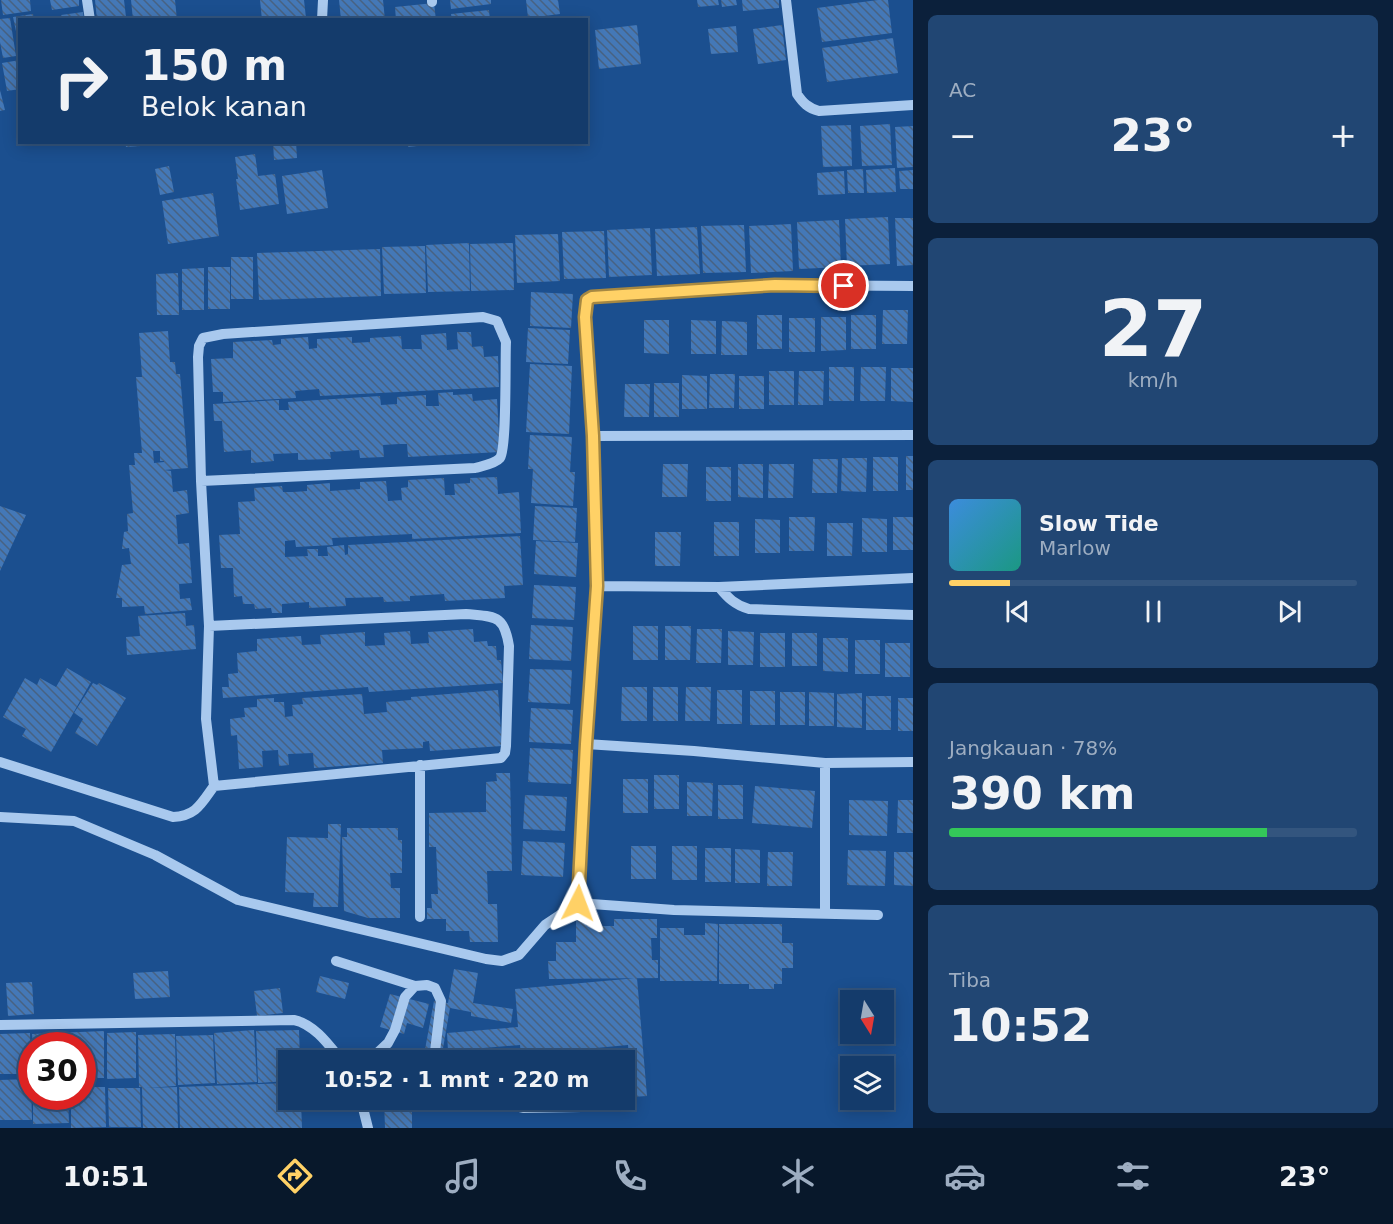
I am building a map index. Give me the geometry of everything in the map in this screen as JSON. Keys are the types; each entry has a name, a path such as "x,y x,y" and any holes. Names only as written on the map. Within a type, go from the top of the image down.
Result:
{"street":[{"path":"87,0 90,18"},
{"path":"322,0 322,18"},
{"path":"786,0 797,94 804,104 819,111 913,105"},
{"path":"578,903 597,586 593,436 585,307 587,300 592,297 775,285 913,286"},
{"path":"0,762 173,817 186,817 197,809 214,786 206,719 209,626 201,481 198,357 199,346 203,338 223,334 483,317 497,321 502,330 506,342 504,437 502,455 498,461 475,468 201,481"},
{"path":"593,436 913,435"},
{"path":"597,586 719,587 913,578"},
{"path":"719,587 728,599 738,606 749,609 913,615"},
{"path":"209,626 465,614 492,617 502,622 507,632 509,646 505,753 501,758 214,786"},
{"path":"586,744 825,763 913,762"},
{"path":"825,763 825,913"},
{"path":"420,765 420,916"},
{"path":"0,817 74,821 155,855 238,900 502,961 519,955 545,924 578,903 674,910 878,915"},
{"path":"336,961 415,986 427,985 435,988 441,1001 435,1050"},
{"path":"381,1050 388,1043 395,1030 405,997 415,986"},
{"path":"0,1024 294,1020 308,1025 333,1050"},
{"path":"364,1110 368,1128"}],"building":[{"path":"1,0 30,0 31,11 3,15"},
{"path":"50,0 79,0 79,6 52,10"},
{"path":"95,0 124,0 126,17 97,18"},
{"path":"131,0 175,0 177,18 133,18"},
{"path":"260,0 304,0 306,18 262,18"},
{"path":"339,0 383,0 385,18 341,18"},
{"path":"450,0 491,0 491,4 451,9"},
{"path":"526,0 558,0 560,14 528,18"},
{"path":"697,0 718,0 719,5 698,7"},
{"path":"721,0 736,0 737,5 722,7"},
{"path":"742,0 779,0 779,8 743,11"},
{"path":"888,0 892,33 822,42 817,8"},
{"path":"434,3 436,18 396,18 395,7"},
{"path":"489,10 490,18 452,18 451,14"},
{"path":"83,12 84,18 62,18 61,15"},
{"path":"33,14 34,18 18,18 17,36 13,17"},
{"path":"10,18 16,56 3,58 0,19"},
{"path":"637,25 641,64 599,69 595,30"},
{"path":"782,25 786,60 758,64 753,29"},
{"path":"736,26 738,52 711,54 708,29"},
{"path":"893,38 898,73 827,82 822,48"},
{"path":"18,60 18,89 7,91 2,63"},
{"path":"0,90 5,110 0,111"},
{"path":"890,124 892,165 862,166 860,126"},
{"path":"851,125 852,166 823,167 821,126"},
{"path":"913,126 913,167 897,168 895,127"},
{"path":"125,144 155,144 155,145 126,147"},
{"path":"273,144 296,144 297,158 274,160"},
{"path":"408,144 437,144 408,147"},
{"path":"255,154 258,176 275,174 279,204 240,210 235,157"},
{"path":"169,166 174,192 160,195 155,169"},
{"path":"895,168 896,192 867,193 866,170"},
{"path":"863,169 864,193 848,193 847,170"},
{"path":"322,170 328,208 287,214 282,176"},
{"path":"913,170 913,189 900,189 899,171"},
{"path":"844,171 845,194 818,195 817,173"},
{"path":"213,193 219,236 168,244 162,201"},
{"path":"888,217 890,264 847,266 845,219"},
{"path":"895,218 913,218 913,265 897,266"},
{"path":"839,220 841,267 799,269 797,222"},
{"path":"791,224 793,271 751,273 749,226"},
{"path":"744,225 746,272 703,273 701,226"},
{"path":"697,227 700,274 657,276 655,229"},
{"path":"650,228 652,275 609,277 607,230"},
{"path":"604,231 606,278 564,279 562,232"},
{"path":"558,234 560,281 517,283 515,235"},
{"path":"469,243 470,291 428,292 426,245"},
{"path":"513,243 514,290 471,291 470,244"},
{"path":"425,246 426,293 384,294 382,247"},
{"path":"380,249 381,296 259,300 257,253"},
{"path":"231,257 253,257 253,299 231,299"},
{"path":"208,267 230,267 230,309 208,309"},
{"path":"204,268 204,310 182,310 182,269"},
{"path":"178,273 179,315 157,315 156,274"},
{"path":"531,292 573,294 571,328 530,326"},
{"path":"883,310 908,310 907,344 882,344"},
{"path":"757,315 782,315 782,349 757,349"},
{"path":"851,315 876,315 876,349 851,349"},
{"path":"821,317 846,317 846,350 821,351"},
{"path":"789,318 815,318 815,352 789,352"},
{"path":"644,320 669,320 669,354 644,353"},
{"path":"691,320 716,321 716,354 691,354"},
{"path":"722,321 747,322 747,355 721,355"},
{"path":"528,328 570,330 568,364 526,362"},
{"path":"168,331 170,362 175,362 176,374 180,374 188,468 164,470 171,471 173,492 187,490 189,513 176,515 178,544 189,543 192,583 179,584 180,599 190,598 192,610 145,614 144,606 122,607 122,598 116,598 122,565 131,564 129,548 122,549 124,532 128,531 127,514 133,513 129,465 135,465 134,453 142,453 136,377 142,377 139,333","holes":["153,451 160,451 160,461 164,462 154,463"]},
{"path":"457,332 471,332 472,347 483,346 484,357 498,356 499,387 320,396 319,389 295,391 296,398 223,402 223,392 213,392 211,359 233,358 233,342 272,340 273,345 281,344 281,339 308,337 309,349 317,348 317,339 352,337 352,343 370,342 370,338 401,336 402,349 422,349 421,335 446,333 447,350 458,349"},
{"path":"530,364 572,366 569,434 526,432"},
{"path":"829,367 854,367 854,401 829,401"},
{"path":"861,367 886,367 885,401 860,401"},
{"path":"891,368 913,368 913,402 891,401"},
{"path":"769,371 794,371 794,405 769,405"},
{"path":"799,371 824,371 823,405 798,405"},
{"path":"710,374 735,374 734,408 709,408"},
{"path":"682,375 707,376 707,409 682,409"},
{"path":"739,376 764,376 764,409 739,409"},
{"path":"654,383 679,383 679,417 654,417"},
{"path":"625,384 650,384 649,417 624,417"},
{"path":"453,392 453,395 472,394 473,401 497,399 500,452 408,457 407,444 399,444 383,445 384,457 360,458 359,450 330,452 331,459 298,460 298,453 273,454 274,461 251,463 251,450 224,452 222,421 214,421 213,404 279,400 279,410 289,410 288,402 380,396 381,405 397,404 397,397 426,395 426,406 439,406 438,393"},
{"path":"530,435 572,437 570,472 575,472 573,506 531,503 533,469 528,469"},
{"path":"906,456 913,456 913,490 906,490"},
{"path":"873,457 898,457 898,491 873,491"},
{"path":"842,458 867,458 866,492 841,491"},
{"path":"813,459 838,459 837,493 812,493"},
{"path":"663,464 688,464 687,497 662,497"},
{"path":"738,464 763,464 763,498 738,497"},
{"path":"769,464 794,464 793,498 768,498"},
{"path":"706,467 731,467 731,501 706,501"},
{"path":"497,477 498,494 519,492 521,533 412,539 412,534 332,538 333,545 296,547 295,540 285,541 285,557 308,556 307,549 318,549 318,556 328,556 327,547 344,545 345,555 348,554 348,545 520,536 523,585 504,586 505,598 445,601 444,594 410,596 410,601 384,602 383,597 345,598 346,606 309,608 309,602 282,604 282,613 272,613 271,608 255,609 254,604 243,604 242,596 234,597 233,568 221,568 219,535 240,534 238,502 255,501 254,488 282,486 283,492 293,492 307,491 307,485 330,483 330,491 360,489 360,482 386,481 388,501 402,500 401,488 408,487 408,480 444,478 445,495 455,495 454,484 470,483 470,478"},
{"path":"0,506 26,515 0,571"},
{"path":"535,506 577,508 575,542 533,540"},
{"path":"789,517 815,517 814,551 789,551"},
{"path":"893,517 913,517 913,550 893,550"},
{"path":"862,518 887,519 887,552 862,552"},
{"path":"755,519 780,520 780,553 755,553"},
{"path":"714,522 739,522 739,556 714,556"},
{"path":"827,523 853,523 852,556 827,556"},
{"path":"655,532 681,532 680,566 655,566"},
{"path":"536,541 578,543 576,577 534,574"},
{"path":"534,585 576,587 574,620 532,618"},
{"path":"185,613 186,626 194,625 196,649 127,655 126,637 140,636 138,616"},
{"path":"531,625 573,627 571,661 529,659"},
{"path":"633,626 658,626 658,660 633,660"},
{"path":"665,626 691,626 690,660 665,660"},
{"path":"473,629 474,642 487,641 488,646 496,646 497,660 501,660 503,683 369,692 368,687 223,698 222,687 229,687 228,674 238,673 237,653 257,651 257,639 301,636 302,645 321,644 320,635 365,632 365,646 385,645 384,633 410,631 411,644 429,643 428,632"},
{"path":"697,629 722,629 721,663 696,663"},
{"path":"728,631 754,632 753,665 728,665"},
{"path":"760,633 785,633 785,667 760,667"},
{"path":"792,633 817,633 817,666 792,666"},
{"path":"823,638 848,638 848,672 823,671"},
{"path":"855,640 880,640 880,674 855,674"},
{"path":"885,643 910,643 910,677 885,677"},
{"path":"67,668 91,682 51,752 22,736 26,729 3,717 25,678 37,685 40,678 56,687"},
{"path":"530,669 572,670 570,704 528,702"},
{"path":"93,683 97,685 99,683 126,698 97,746 75,733 83,719 74,713"},
{"path":"622,687 647,687 647,721 621,721"},
{"path":"653,687 678,687 678,721 653,721"},
{"path":"686,687 711,687 710,721 685,721"},
{"path":"498,690 502,746 430,751 429,741 423,742 423,748 382,750 383,763 314,768 313,753 288,754 289,765 279,766 278,750 262,751 263,767 239,769 237,735 231,736 230,719 245,717 244,708 257,707 257,699 274,698 274,702 284,702 285,717 293,716 292,705 303,704 302,698 362,694 364,714 387,712 386,702 411,700 411,697"},
{"path":"717,690 742,690 742,724 717,724"},
{"path":"750,691 775,691 775,725 750,725"},
{"path":"780,692 805,692 805,725 780,725"},
{"path":"809,692 834,693 834,726 809,726"},
{"path":"862,693 862,728 837,727 837,694"},
{"path":"866,696 891,696 891,730 866,730"},
{"path":"898,698 913,698 913,731 898,731"},
{"path":"531,708 573,710 571,744 529,742"},
{"path":"530,748 573,750 571,784 528,782"},
{"path":"496,773 510,773 512,871 487,871 488,904 497,904 498,942 470,942 469,931 446,931 446,919 427,919 427,908 432,908 431,894 438,894 436,847 429,847 429,813 486,812 486,782 497,781"},
{"path":"654,775 679,775 679,809 654,809"},
{"path":"623,779 648,779 648,813 623,813"},
{"path":"687,782 713,783 712,816 687,816"},
{"path":"718,785 743,785 743,819 718,819"},
{"path":"755,786 815,791 812,828 752,823"},
{"path":"525,795 567,797 565,831 523,829"},
{"path":"849,800 888,801 887,836 849,835"},
{"path":"898,800 913,800 913,833 897,833"},
{"path":"328,824 341,824 338,907 313,907 314,893 285,892 287,837 328,838"},
{"path":"347,828 398,828 398,840 402,840 402,873 390,873 391,888 400,888 400,918 368,918 344,911 342,837 347,837"},
{"path":"523,841 565,843 563,877 521,875"},
{"path":"631,846 656,846 656,879 631,879"},
{"path":"672,846 697,846 697,880 672,880"},
{"path":"705,848 731,848 731,882 705,882"},
{"path":"735,849 760,850 760,883 735,883"},
{"path":"848,850 886,851 885,886 847,885"},
{"path":"768,852 793,852 792,886 767,886"},
{"path":"894,852 913,852 913,886 894,885"},
{"path":"586,917 586,926 614,926 614,919 657,919 657,938 651,938 652,960 658,960 658,978 549,979 548,961 556,961 556,942 576,942 576,918"},
{"path":"705,923 718,924 717,981 660,981 660,928 684,928 684,935 705,935"},
{"path":"719,924 782,924 782,943 793,943 793,968 782,968 782,984 774,984 774,989 749,989 749,984 719,984"},
{"path":"454,969 478,973 473,1003 513,1009 511,1023 471,1016 471,1012 450,1008 443,1050 425,1050 434,1001 448,1003"},
{"path":"168,971 170,997 135,999 133,973"},
{"path":"320,976 349,983 345,999 316,992"},
{"path":"637,978 647,1096 635,1097 635,1050 628,1050 628,1045 574,1050 520,1050 520,1045 448,1050 447,1033 518,1027 515,989"},
{"path":"32,982 34,1014 8,1016 6,983"},
{"path":"280,988 283,1013 257,1016 254,991"},
{"path":"390,994 429,1004 423,1028 407,1023 404,1034 380,1027"},
{"path":"254,1030 257,1082 217,1084 214,1033"},
{"path":"299,1030 300,1050 278,1050 278,1082 258,1083 256,1031"},
{"path":"104,1031 104,1078 96,1078 96,1032 80,1032"},
{"path":"136,1032 136,1078 107,1079 107,1033"},
{"path":"18,1033 18,1074 0,1074 0,1034"},
{"path":"175,1034 176,1086 146,1088 177,1087 178,1128 143,1128 138,1035"},
{"path":"213,1035 215,1083 178,1085 176,1036"},
{"path":"18,1079 18,1110 32,1110 32,1120 0,1120 0,1080"},
{"path":"278,1083 278,1110 301,1110 302,1128 180,1128 179,1087"},
{"path":"96,1087 105,1087 106,1127 71,1128 71,1110 96,1110"},
{"path":"108,1088 140,1088 141,1127 109,1127"},
{"path":"33,1110 69,1110 69,1123 33,1124"},
{"path":"384,1110 412,1110 412,1128 385,1128"}],"route":[{"path":"578,903 597,586 593,436 585,317 587,300 592,297 775,285 844,286"}]}
